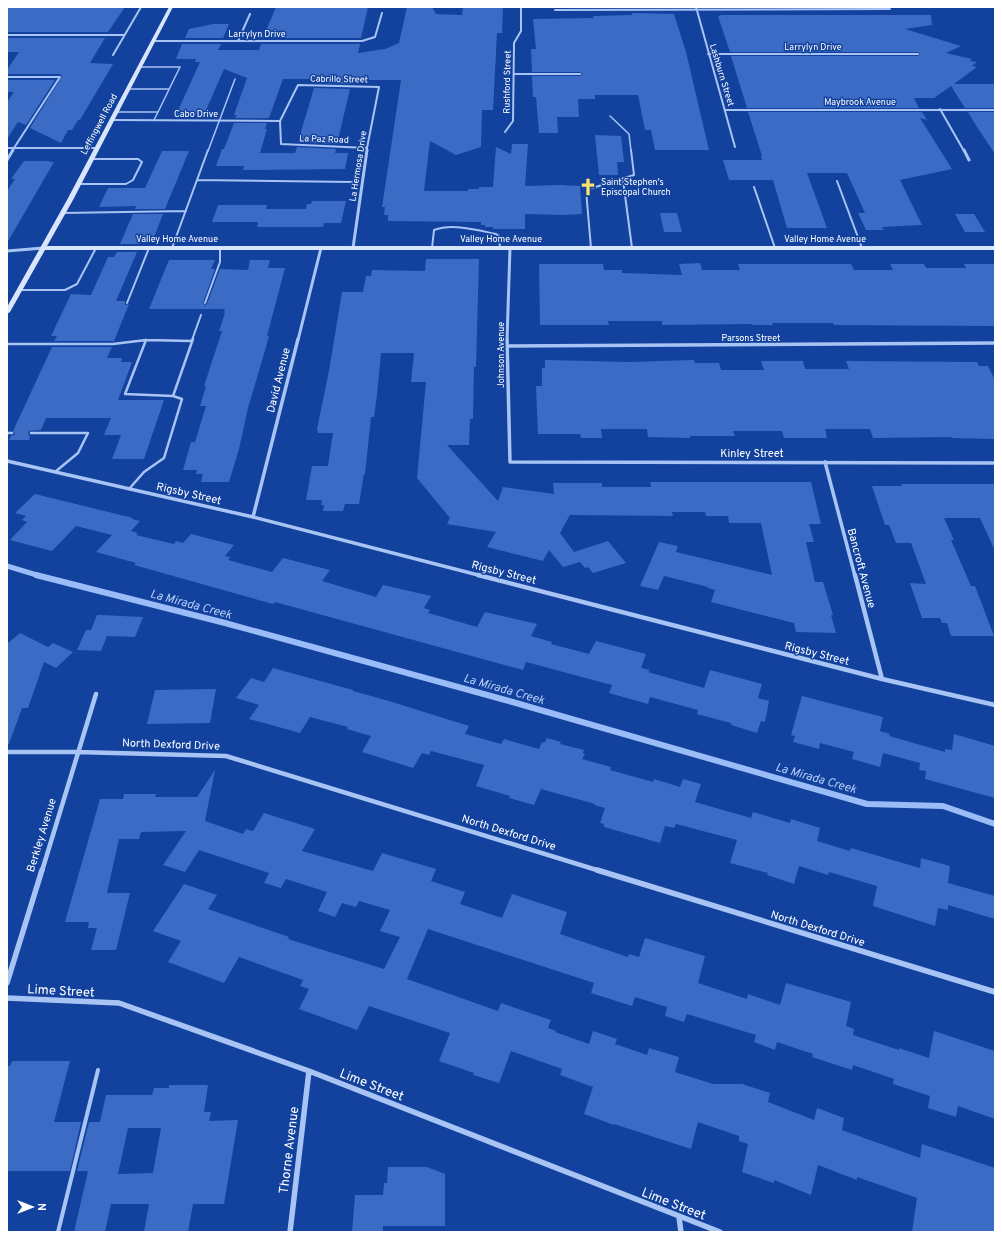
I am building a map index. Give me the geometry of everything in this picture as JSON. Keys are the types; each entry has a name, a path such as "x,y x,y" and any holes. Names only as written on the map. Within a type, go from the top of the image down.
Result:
{"street":[{"path":"112,55 141,7"},
{"name":"Leffingwell Road","path":"7,312 78,184 171,7"},
{"name":"Rushford Street","path":"505,132 513,121 514,43 520,31 521,7"},
{"path":"555,10 696,8 890,9"},
{"name":"Lashburn Street","path":"696,8 735,148"},
{"name":"Larrylyn Drive","path":"153,41 362,41 375,37 382,13"},
{"path":"238,41 250,14"},
{"path":"7,35 124,35"},
{"name":"Larrylyn Drive","path":"708,54 918,54"},
{"path":"514,74 580,74"},
{"path":"7,77 60,77 7,160"},
{"name":"Cabrillo Street","path":"280,121 298,86 379,87"},
{"name":"La Hermosa Drive","path":"353,248 367,148 379,87"},
{"path":"940,109 970,160"},
{"name":"Maybrook Avenue","path":"725,110 995,110"},
{"name":"Cabo Drive","path":"111,120 280,121"},
{"name":"La Paz Road","path":"280,121 281,144 367,148"},
{"path":"7,148 97,148"},
{"name":"Valley Home Avenue","path":"7,251 43,248 995,248"},
{"name":"David Avenue","path":"254,517 320,248"},
{"name":"Johnson Avenue","path":"510,248 507,346 510,462"},
{"name":"Parsons Street","path":"507,346 995,343"},
{"name":"Rigsby Street","path":"7,461 254,517 882,679 995,705"},
{"name":"Kinley Street","path":"510,462 995,462"},
{"name":"Bancroft Avenue","path":"825,462 882,679"},
{"name":"Berkley Avenue","path":"7,983 96,694"},
{"name":"North Dexford Drive","path":"7,752 77,752 226,756 995,992"},
{"name":"Lime Street","path":"7,998 119,1003 309,1071 500,1144 720,1232"},
{"name":"Thorne Avenue","path":"290,1232 309,1071"},
{"path":"680,1217 681,1232"}],"lane":[{"path":"139,67 180,67 154,120"},
{"path":"172,248 218,121 235,79"},
{"path":"128,89 169,89"},
{"path":"116,112 158,112"},
{"path":"591,248 586,190 623,180 634,175 629,134 610,116"},
{"path":"78,184 126,184 134,180 142,162 138,159 91,159"},
{"path":"197,180 353,182"},
{"path":"623,180 632,248"},
{"path":"837,181 862,248"},
{"path":"754,187 775,248"},
{"path":"62,213 186,211"},
{"path":"432,248 434,230 440,228 471,228 496,234 499,236 500,248"},
{"path":"19,290 65,290 71,288 77,284 96,248"},
{"path":"127,303 149,248"},
{"path":"205,303 220,262 220,248"},
{"path":"173,396 201,315"},
{"path":"7,344 113,344 146,340 192,341"},
{"path":"129,489 144,472 164,458 182,399 173,396 125,394 146,340"},
{"path":"7,433 12,433"},
{"path":"32,433 88,433 78,453 55,472"},
{"path":"58,1232 98,1070"}],"building":[{"path":"7,7 125,7 108,32 7,32"},
{"path":"276,7 368,7 361,38 263,38"},
{"path":"407,7 432,7 436,14 462,15 463,7 503,7 502,33 497,33 493,110 482,110 481,147 456,155 430,141 424,191 468,191 468,189 479,189 479,187 493,187 496,147 511,154 512,144 528,144 525,186 580,186 582,214 525,214 525,229 493,229 493,227 485,227 485,225 481,225 481,222 388,221 388,215 384,215 385,207 382,207 401,80 352,80 351,84 316,83 317,79 283,79 269,118 235,118 237,115 234,115 247,78 224,69 204,115 176,115 200,62 195,62 196,59 176,59 182,44 221,44 218,50 259,50 261,44 360,44 358,53 385,49 399,43"},
{"path":"632,13 674,14 686,52 709,150 655,150 651,130 645,130 638,95 595,95 595,99 578,99 579,117 557,117 558,133 539,133 536,97 533,97 532,76 580,76 582,74 580,72 532,72 531,49 536,49 533,19 594,18 593,16 632,15"},
{"path":"931,15 932,25 905,29 961,46 946,53 972,59 970,61 977,62 972,66 977,67 954,84 995,84 995,108 965,108 951,86 934,98 914,98 919,108 747,108 731,56 918,56 920,54 918,52 730,52 718,16"},
{"path":"213,24 229,24 223,38 185,38 189,29"},
{"path":"7,38 105,38 90,63 113,64 80,120 78,120 72,130 68,130 61,143 30,128 62,76 60,74 7,74 7,70 19,52 7,52"},
{"path":"7,80 55,80 26,125 18,122 7,139 7,102 14,92 7,92"},
{"path":"314,88 350,89 337,144 298,142"},
{"path":"748,112 922,112 927,120 920,118 952,169 900,180 922,225 882,227 884,230 866,230 858,213 865,213 847,173 807,173 827,228 787,228 773,180 729,180 723,160 762,160"},
{"path":"968,112 995,112 995,154 977,127"},
{"path":"234,123 267,123 265,129 267,129 260,153 295,153 297,147 336,149 335,153 348,153 345,169 243,170 244,166 216,166"},
{"path":"595,135 621,136 624,162 617,162 618,175 599,175"},
{"path":"162,151 189,151 165,209 135,209 136,206 99,207 108,188 145,188"},
{"path":"24,161 54,162 7,243 7,191 15,179 11,179"},
{"path":"312,201 346,201 341,223 324,223 323,227 257,227 258,222 212,222 218,205 267,205 266,209 306,209 307,204 311,204"},
{"path":"660,213 677,213 682,232 664,232"},
{"path":"133,214 163,214 154,237 143,237 140,244 120,244"},
{"path":"955,214 974,214 985,232 965,232"},
{"path":"117,252 137,252 116,301 125,301 125,305 129,304 114,341 54,341 57,336 51,336 71,294 91,295 108,257 114,257"},
{"path":"426,259 479,259 476,367 474,367 473,419 470,419 469,445 447,445 498,501 503,487 554,494 553,483 602,483 602,487 651,487 650,482 811,482 821,524 809,524 814,542 806,542 815,582 823,582 833,615 831,615 836,633 796,632 794,623 711,602 715,590 664,576 658,590 640,586 659,542 678,546 676,552 772,575 761,523 729,523 728,516 706,516 705,512 672,512 673,516 570,515 560,533 574,552 608,541 626,563 593,573 588,567 585,568 580,562 563,567 549,550 543,561 487,547 496,532 447,524 450,518 417,478 426,382 411,382 414,353 381,353 374,417 371,417 365,474 359,504 345,504 343,511 323,511 324,505 321,505 322,500 306,500 312,466 328,466 333,433 318,433 317,429 329,371 342,292 363,292 366,276 371,276 372,270 425,271"},
{"path":"169,260 215,260 211,269 215,269 203,303 205,305 207,304 220,269 248,270 250,260 270,260 268,268 285,268 267,336 269,336 248,408 239,449 229,482 201,482 203,474 196,474 197,470 183,470 191,442 195,442 206,406 200,406 206,386 204,386 222,331 219,331 225,309 149,309"},
{"path":"700,263 702,270 740,270 738,264 851,264 854,270 893,270 890,264 924,264 926,268 966,268 964,264 995,264 995,326 834,325 833,323 772,323 773,325 662,325 662,321 608,321 609,325 540,325 539,264 603,264 604,270 622,270 622,273 682,275 679,264"},
{"path":"52,347 112,347 107,358 122,358 121,362 132,362 118,400 164,400 144,459 112,459 121,435 104,435 111,418 46,418 41,430 29,431 29,440 9,440 11,436 15,434 13,431"},
{"path":"545,360 629,362 694,360 695,363 719,363 721,370 764,370 761,361 803,361 805,369 849,369 846,361 977,362 979,366 988,366 995,380 995,439 951,437 873,438 870,429 825,429 827,438 784,438 782,431 733,431 735,436 690,436 690,438 648,437 647,429 601,429 602,438 581,438 580,434 538,434 536,386 542,386 542,368 545,368"},
{"path":"901,484 995,484 995,551 980,518 944,518 954,540 951,540 971,586 975,586 994,636 951,636 947,623 942,623 940,618 922,618 910,583 926,584 911,543 896,543 889,525 885,525 872,486 902,486"},
{"path":"35,494 133,518 132,519 140,521 131,531 138,533 136,535 174,544 176,541 183,543 191,534 234,545 225,556 230,557 228,560 272,572 283,558 330,570 322,581 376,597 383,585 431,596 424,608 430,610 428,613 477,627 485,612 537,624 531,636 552,642 551,644 589,654 596,641 646,654 641,668 650,670 648,672 704,688 710,670 762,684 758,698 769,701 765,722 761,721 757,733 731,725 731,723 697,714 698,710 650,697 648,704 609,693 612,685 526,662 523,670 275,602 273,604 134,565 136,563 96,552 112,535 76,526 52,551 10,540 27,522 22,520 26,516 15,513"},
{"path":"97,615 143,617 135,637 107,636 101,651 77,650 86,630 91,630"},
{"path":"20,633 48,647 53,643 73,652 56,668 44,662 28,708 22,708 9,744 7,744 7,644"},
{"path":"273,668 353,690 469,726 465,734 501,744 504,739 539,749 542,742 544,743 547,738 561,742 560,744 584,750 583,753 585,754 582,759 611,767 610,770 653,782 654,779 680,787 683,779 701,784 695,802 751,818 753,812 790,823 791,819 820,828 817,841 850,851 851,848 920,868 921,858 950,866 948,883 995,896 995,919 948,905 948,910 938,908 935,926 873,906 877,886 829,872 828,875 799,866 794,884 767,875 768,873 730,863 737,840 676,824 674,828 665,826 660,843 604,827 604,824 600,823 605,808 594,805 595,804 541,789 534,805 476,786 484,765 431,751 429,755 422,753 413,768 362,752 371,736 347,729 348,727 310,717 300,733 249,719 259,705 236,698 251,678 264,682"},
{"path":"216,689 210,723 147,724 155,690"},
{"path":"802,696 883,717 880,731 890,734 889,736 945,752 945,749 952,750 954,734 995,746 995,798 925,779 926,771 919,770 920,763 883,753 880,767 852,759 854,752 820,743 819,749 793,742 795,736 791,735"},
{"path":"215,770 205,821 243,834 246,829 253,831 264,813 315,829 302,851 373,871 382,853 436,869 431,881 465,892 460,904 502,918 512,894 567,912 560,934 628,957 629,954 639,957 645,938 705,956 698,983 747,999 748,994 780,1005 786,983 851,1002 846,1026 854,1029 853,1035 899,1050 899,1048 929,1058 934,1031 995,1051 995,1119 958,1106 956,1117 928,1108 930,1096 893,1084 894,1079 853,1065 852,1070 812,1057 813,1054 777,1042 775,1050 754,1042 756,1035 687,1014 684,1022 665,1016 667,1007 635,997 632,1006 591,993 594,983 428,929 407,979 498,1011 501,1003 551,1020 548,1028 589,1044 593,1031 617,1039 615,1044 647,1055 649,1048 679,1057 675,1072 713,1084 742,1084 770,1093 768,1102 814,1120 817,1108 844,1118 842,1130 920,1158 922,1144 995,1168 995,1232 912,1232 917,1198 857,1177 857,1180 818,1165 811,1195 774,1180 774,1183 742,1172 748,1144 739,1141 739,1136 698,1122 691,1149 584,1114 593,1087 560,1075 562,1069 511,1051 499,1083 473,1075 474,1073 439,1061 450,1033 369,1006 357,1030 299,1009 309,989 300,986 303,980 239,957 224,983 168,962 181,941 153,931 184,884 217,895 208,909 289,937 288,939 384,969 400,937 380,931 390,910 359,901 356,907 342,903 335,917 318,911 327,892 286,879 281,888 264,883 269,873 199,850 185,872 163,865 186,831 141,832 139,839 119,839 107,893 130,893 116,950 91,950 97,928 88,928 89,922 65,922 100,799 123,799 124,794 156,794 155,797 197,797"},
{"path":"12,1061 70,1061 54,1122 81,1122 70,1171 7,1171 7,1066 10,1066"},
{"path":"169,1085 208,1085 204,1112 211,1112 209,1121 238,1120 224,1204 193,1204 188,1232 144,1232 149,1204 111,1204 105,1232 74,1232 88,1171 77,1171 89,1122 100,1122 106,1095 152,1095 154,1088 169,1088","holes":["128,1128 161,1128 153,1173 118,1174"]},
{"path":"388,1167 427,1167 445,1174 445,1226 383,1226 383,1232 352,1232 355,1195 383,1195 384,1183 387,1183"}],"waterway":[{"name":"La Mirada Creek","path":"7,566 40,576"},
{"name":"La Mirada Creek","path":"36,575 225,623 509,701 867,804 943,806 995,824"}],"place":[{"name":"Saint Stephen's Episcopal Church","path":"588,187"}]}
